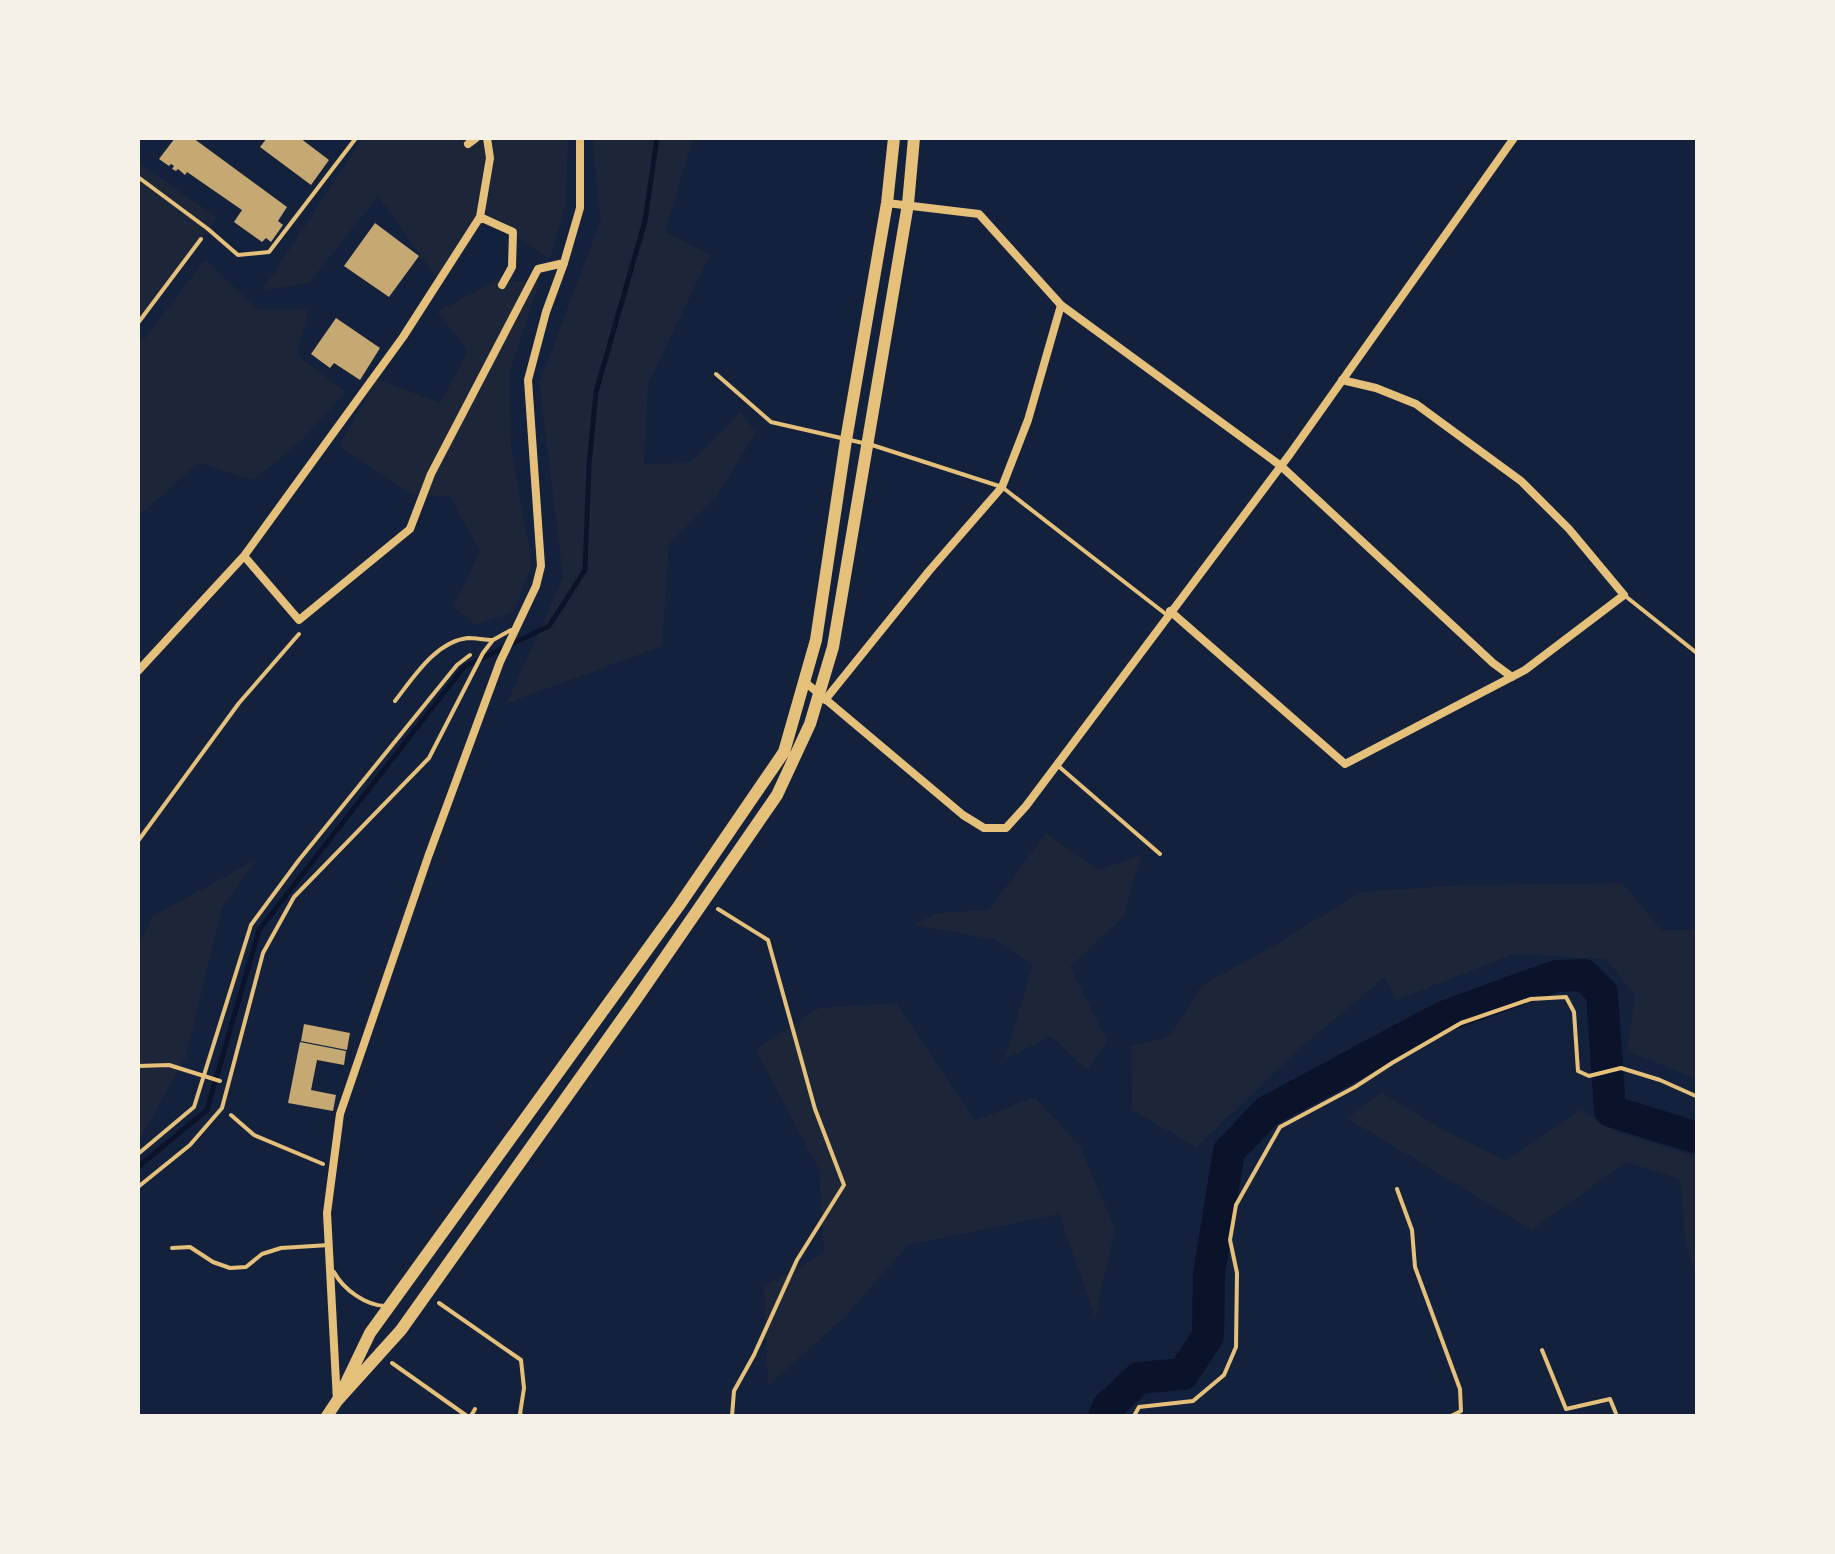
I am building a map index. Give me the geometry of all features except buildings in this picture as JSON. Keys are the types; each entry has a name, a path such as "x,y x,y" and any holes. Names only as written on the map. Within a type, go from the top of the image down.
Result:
{"main road":[{"path":"338,1401 370,1333 678,906 784,752 816,640 887,203 894,138"},
{"path":"327,1416 401,1330 705,900 777,795 810,724 833,647 908,204 914,138"}],"street":[{"path":"138,671 244,556 404,337 480,217 490,158 486,138"},
{"path":"338,1401 327,1213 340,1114 428,857 500,662 536,586 541,566 528,380 580,208 580,138"},
{"path":"805,682 963,815 984,828 1006,828 1281,466 1514,138"},
{"path":"887,203 978,214 1062,304 1281,466 1512,677"},
{"path":"480,217 513,232 512,267 502,285"},
{"path":"244,556 299,620 410,529 432,474 538,269 564,264"},
{"path":"821,697 1002,487 1028,420 1062,304"},
{"path":"1169,613 1345,764 1525,670 1624,595 1569,529 1521,481 1416,404 1342,380"}],"lane":[{"path":"138,177 238,254 269,252 354,138"},
{"path":"716,374 770,422 868,444 1002,487 1169,613"},
{"path":"1624,595 1698,654"},
{"path":"138,1187 190,1145 226,1102 262,953 294,897 429,758 482,653 493,640 517,626"},
{"path":"395,701 448,644 468,638 493,640"},
{"path":"1056,764 1160,854"},
{"path":"1134,1416 1139,1407 1194,1401 1224,1375 1236,1348 1237,1273 1230,1240 1236,1205 1280,1127 1392,1063 1461,1024 1531,999 1566,997 1574,1012 1578,1071 1589,1076 1621,1068 1698,1097"},
{"path":"1397,1190 1412,1230 1415,1266 1460,1389 1461,1411 1451,1416"},
{"path":"172,1248 190,1247 212,1262 230,1268 246,1267 262,1254 281,1248 328,1245"},
{"path":"330,1262 343,1286 374,1306 390,1306"},
{"path":"1542,1350 1566,1409 1610,1400 1617,1416"}],"path":[{"path":"138,323 208,229"},
{"path":"138,840 240,703 305,627 299,620"},
{"path":"705,900 768,940 815,1109 844,1186 796,1260 734,1390 732,1416"},
{"path":"138,1066 169,1066 222,1082"},
{"path":"222,1108 254,1135 332,1168"},
{"path":"427,1294 521,1360 522,1416"},
{"path":"380,1354 468,1416 475,1409"}],"shaded area":[{"path":"363,138 568,138 566,203 550,260 488,218 436,277 378,196 309,283 262,291"},
{"path":"594,138 693,138 665,232 710,255 648,384 644,464 690,463 741,412 756,433 715,498 669,544 662,646 507,703 563,577 539,384 601,219"},
{"path":"138,163 217,217 138,323"},
{"path":"205,260 258,309 309,309 297,355 346,392 301,441 253,480 199,463 138,516 138,347"},
{"path":"497,280 539,283 510,370 511,446 532,564 514,612 475,625 454,606 480,551 450,497 412,494 339,446 377,379 440,403 468,351 437,312"},
{"path":"1046,833 1099,870 1141,855 1124,916 1070,967 1107,1041 1087,1070 1051,1036 1005,1059 1033,964 997,940 914,925 936,913 989,910"},
{"path":"257,859 222,907 186,1057 138,1142 138,946 153,916"},
{"path":"1622,883 1662,930 1697,930 1697,1079 1627,1051 1635,995 1606,959 1514,954 1396,1000 1385,977 1306,1043 1196,1147 1132,1110 1131,1046 1166,1038 1201,986 1361,892 1467,885"},
{"path":"896,1003 975,1121 1035,1097 1080,1146 1115,1229 1095,1317 1059,1214 908,1245 846,1316 768,1386 764,1286 824,1253 819,1170 756,1050 819,1008"},
{"path":"1382,1093 1506,1161 1581,1110 1615,1131 1697,1157 1697,1275 1686,1248 1680,1179 1626,1162 1532,1230 1347,1118"}],"waterway":[{"path":"138,1167 207,1110 259,930 464,667 549,626 585,570 596,392 645,221 657,138"},
{"path":"1104,1416 1108,1407 1139,1378 1183,1374 1208,1336 1209,1274 1229,1151 1268,1111 1443,1017 1556,976 1584,975 1602,993 1610,1111 1698,1138"}]}
